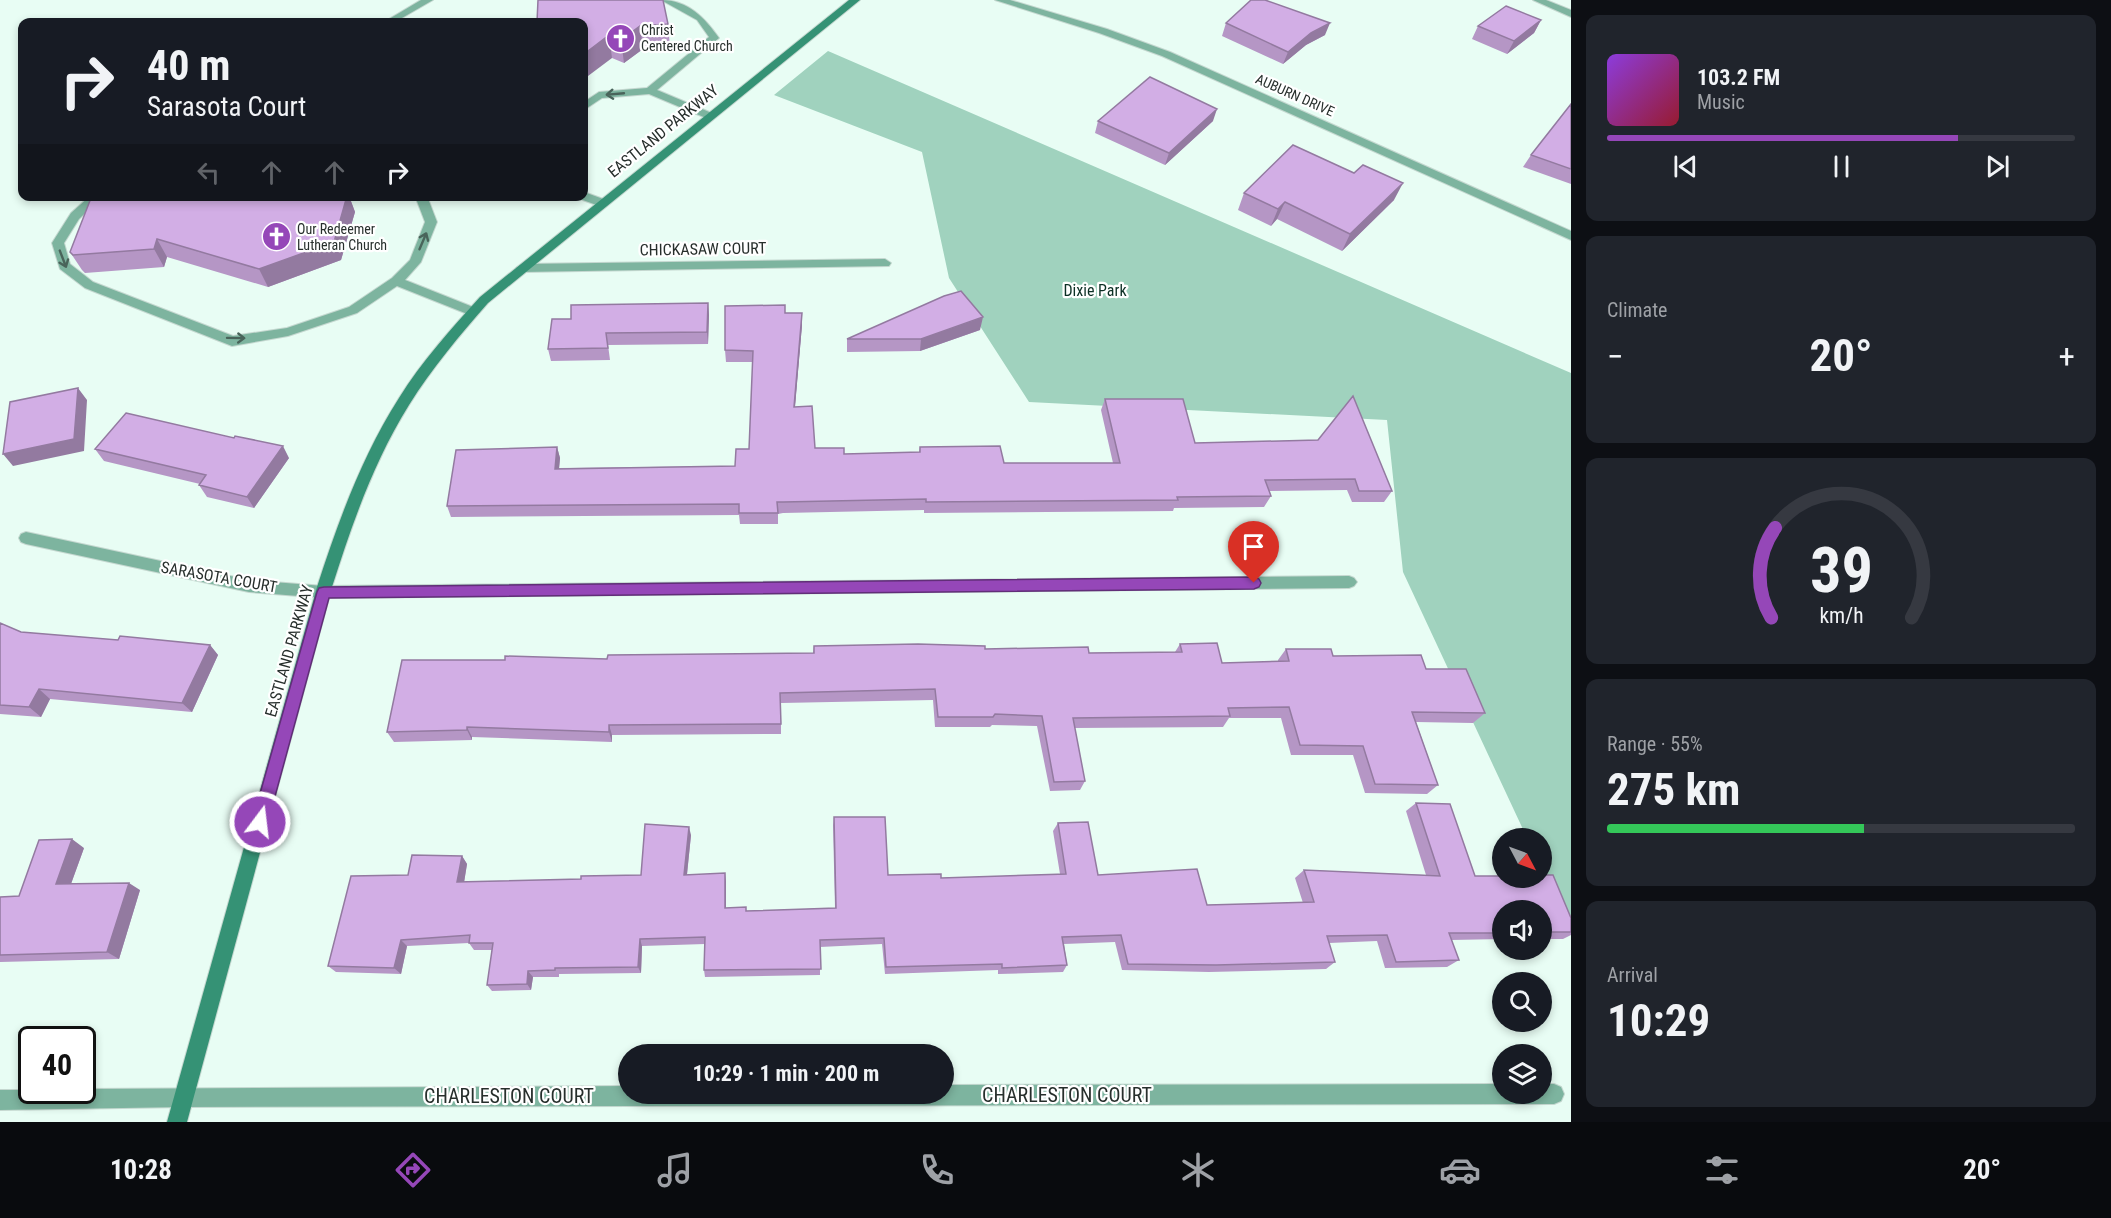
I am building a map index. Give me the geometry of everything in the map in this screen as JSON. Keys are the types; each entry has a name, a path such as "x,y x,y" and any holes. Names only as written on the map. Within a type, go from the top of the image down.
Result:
{"street":[{"path":"395,18 428,0"},
{"path":"650,90 714,38 700,18 666,0"},
{"name":"EASTLAND PARKWAY","path":"177,1122 324,592 356,494 379,446 419,378 451,336 522,268 855,0"},
{"name":"AUBURN DRIVE","path":"1000,0 1103,31 1166,54 1571,236"},
{"path":"1538,0 1571,14"},
{"path":"588,104 599,95 650,90 710,116"},
{"path":"588,198 602,203"},
{"path":"92,201 75,216 58,243 64,266 89,285 232,341 288,332 353,310 396,281 415,262 431,222 423,201"},
{"name":"CHICKASAW COURT","path":"522,268 885,263"},
{"path":"396,281 474,312"},
{"name":"SARASOTA COURT","path":"26,538 249,586 324,592 1350,582"},
{"name":"CHARLESTON COURT","path":"0,1100 184,1097 1554,1094"}],"green space":[{"name":"Dixie Park","path":"828,51 1571,373 1571,934 1550,888 1552,888 1552,828 1522,828 1403,572 1387,420 1029,402 949,278 922,152 774,95"}],"building":[{"path":"538,0 663,0 668,24 640,26 621,40 609,35 588,51 588,18 537,18"},
{"path":"1251,0 1265,0 1330,23 1311,33 1288,52 1226,23"},
{"path":"1506,6 1541,20 1514,41 1478,26"},
{"path":"1150,77 1217,109 1169,153 1098,121"},
{"path":"1571,104 1571,169 1531,155"},
{"path":"1293,145 1354,173 1363,165 1403,183 1350,234 1285,202 1278,209 1244,193"},
{"path":"90,201 346,201 334,242 259,269 157,239 154,249 73,255 70,252"},
{"path":"961,291 983,317 921,339 847,339 944,296"},
{"path":"708,303 707,332 606,333 608,348 548,349 552,319 571,319 571,305"},
{"path":"785,305 785,313 802,313 794,407 812,406 815,448 844,448 844,454 920,452 920,447 1000,446 1004,463 1120,463 1105,399 1183,399 1195,443 1318,440 1353,396 1392,491 1359,491 1355,479 1265,480 1271,496 1177,497 1178,500 926,502 926,499 777,502 778,513 739,513 739,504 447,506 456,450 557,447 555,469 735,466 736,449 749,449 753,351 725,350 725,306"},
{"path":"78,388 74,439 3,454 10,402"},
{"path":"126,413 234,438 235,436 283,446 247,497 199,485 206,475 95,449"},
{"path":"0,623 21,632 118,640 120,636 210,645 182,703 39,689 29,707 0,705"},
{"path":"1217,643 1222,663 1289,661 1286,649 1331,649 1333,656 1421,655 1426,669 1466,669 1485,713 1412,712 1438,785 1375,784 1363,746 1300,745 1289,707 1228,708 1230,716 1073,718 1085,781 1054,782 1042,716 995,714 993,717 938,717 935,689 780,693 781,724 609,725 609,732 467,727 467,730 387,732 402,660 505,660 505,656 607,659 608,655 814,653 814,646 918,644 985,646 985,649 1088,647 1089,653 1182,652 1180,644"},
{"path":"1416,803 1450,804 1475,876 1492,876 1492,888 1552,888 1553,875 1571,918 1571,932 1552,932 1552,900 1492,900 1492,933 1449,933 1459,960 1396,962 1387,935 1327,936 1335,962 1216,965 1128,964 1121,935 1062,937 1067,965 1002,968 1002,964 886,967 884,938 820,940 821,969 704,970 705,937 640,939 638,967 555,968 555,970 528,971 527,984 487,985 493,943 469,943 470,935 401,940 394,968 328,966 351,876 408,875 412,855 462,856 457,882 641,875 645,824 689,827 684,875 725,873 725,908 746,907 746,911 836,908 834,817 885,817 888,875 941,874 941,878 1066,874 1058,823 1088,822 1098,875 1197,869 1207,905 1314,902 1304,870 1440,876"},
{"path":"72,839 56,884 129,883 107,952 0,955 0,897 19,896 39,840"}],"place":[{"name":"Christ Centered Church","path":"620,38"},
{"name":"Our Redeemer Lutheran Church","path":"276,237"}],"route":[{"path":"260,822 324,592 1254,583"}]}
